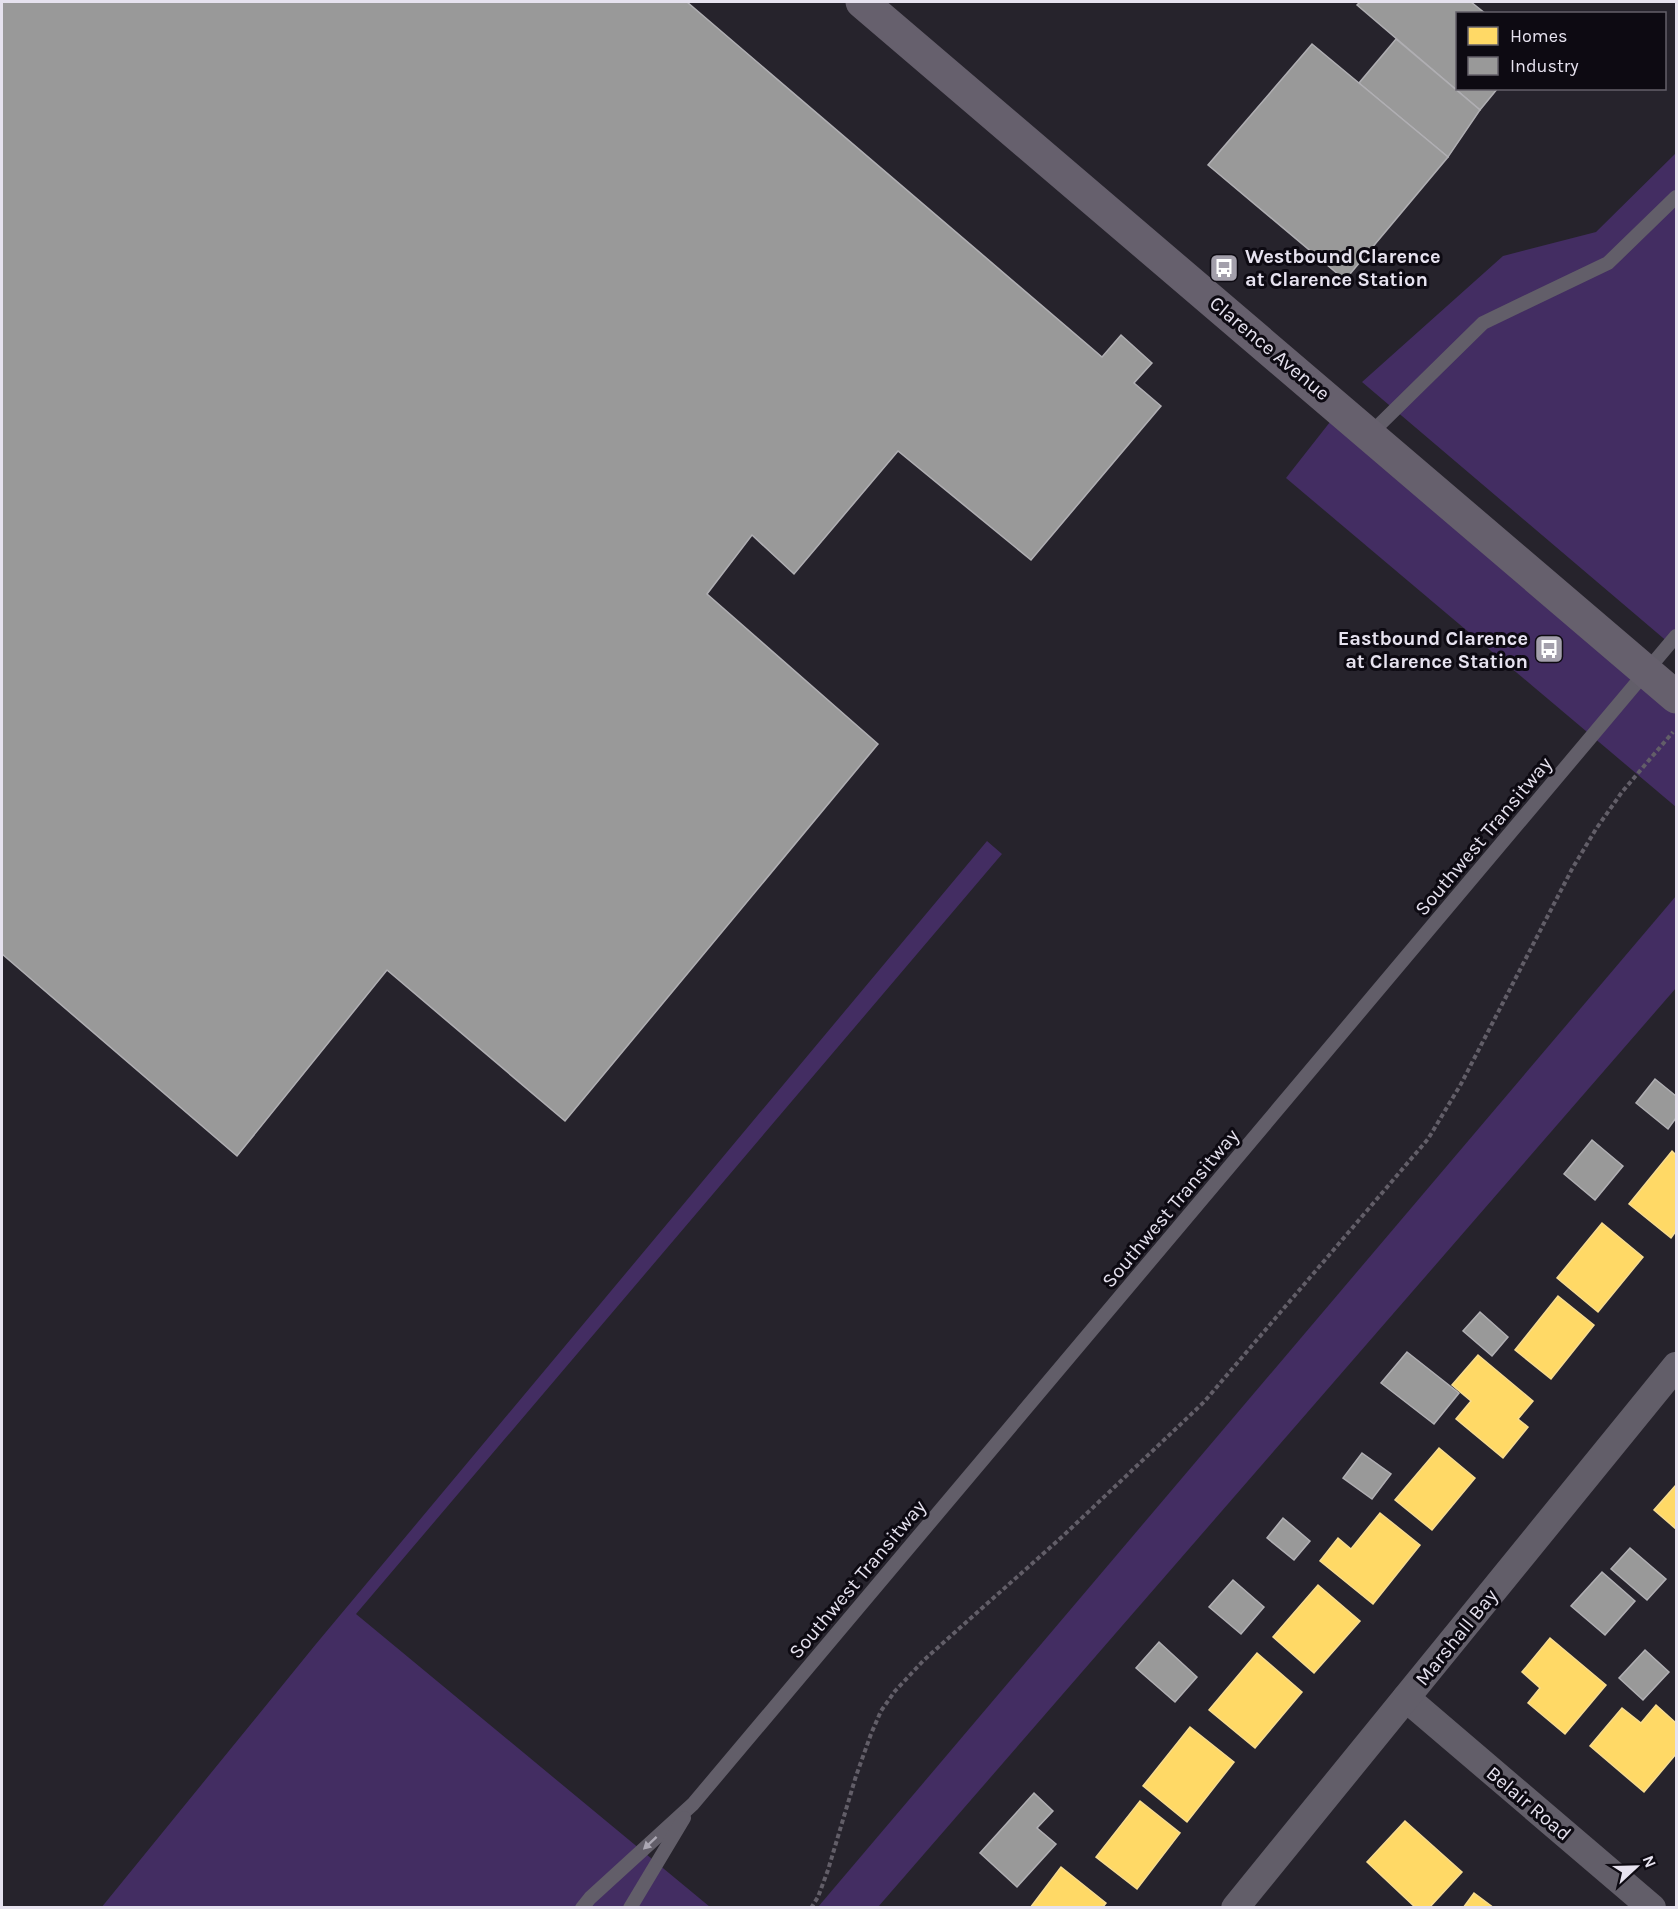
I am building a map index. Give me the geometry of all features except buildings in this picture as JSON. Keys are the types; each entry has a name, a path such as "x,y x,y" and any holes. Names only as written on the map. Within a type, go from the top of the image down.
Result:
{"street":[{"name":"Clarence Avenue","path":"862,2 1677,697"},
{"name":"Marshall Bay","path":"1235,1908 1677,1366"},
{"name":"Belair Road","path":"1406,1698 1652,1908"}],"lane":[{"path":"1370,434 1483,323 1608,263 1677,197"},
{"name":"Southwest Transitway","path":"582,1908 693,1803 1677,636"},
{"name":"Southwest Transitway","path":"630,1908 693,1803"}],"path":[{"path":"811,1908 818,1897 828,1870 871,1734 881,1711 895,1691 924,1660 1064,1535 1204,1402 1428,1139 1461,1084 1572,869 1596,829 1622,792 1677,728"}],"shaded area":[{"path":"1676,153 1676,649 1362,382 1503,256 1596,232"},
{"path":"1341,408 1676,697 1676,807 1286,478"},
{"path":"987,841 1002,854 356,1614 710,1907 101,1908 316,1644"},
{"path":"1676,896 1676,988 878,1907 818,1907"}],"place":[{"name":"Westbound Clarence at Clarence Station","path":"1224,268"},
{"name":"Eastbound Clarence at Clarence Station","path":"1549,649"}]}
